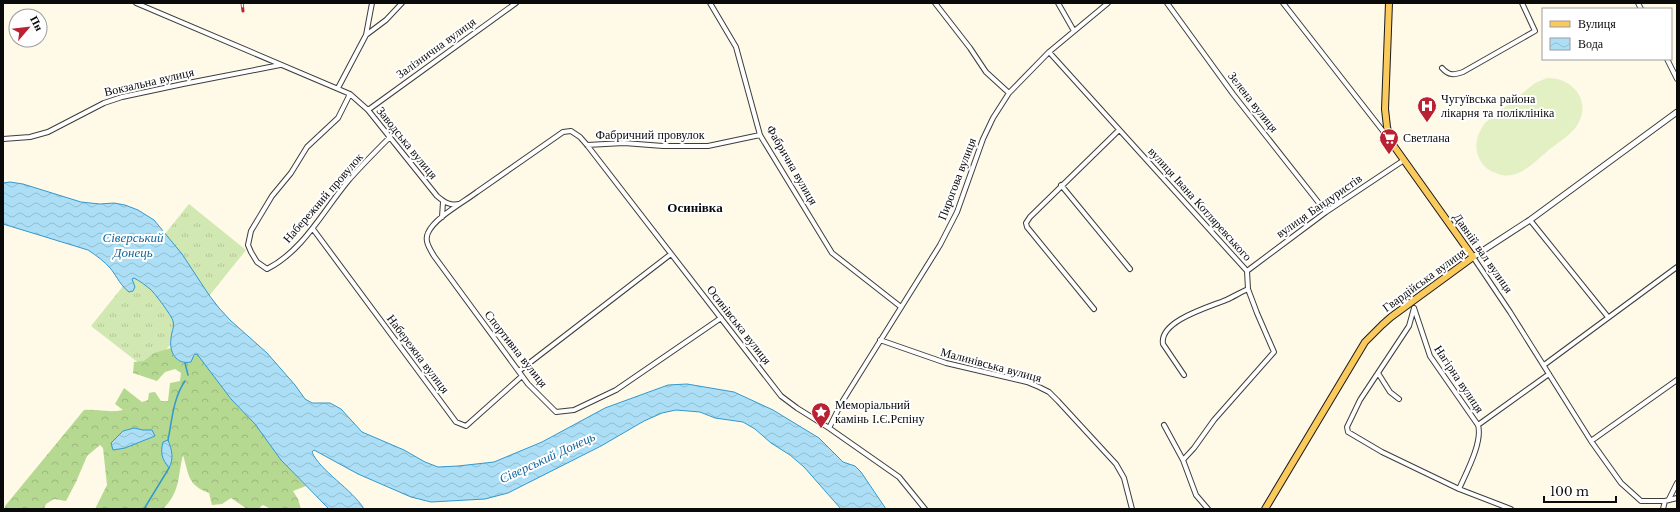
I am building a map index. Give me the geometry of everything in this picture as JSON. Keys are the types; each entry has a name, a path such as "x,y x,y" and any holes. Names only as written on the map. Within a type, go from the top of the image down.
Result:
{"main road":[{"path":"1389,3 1385,109 1387,127 1391,142"},
{"name":"Давній вал вулиця","path":"1391,142 1473,257"},
{"name":"Гвардійська вулиця","path":"1265,509 1365,342 1382,325 1414,305 1473,257"}],"street":[{"path":"136,3 338,88 366,35 372,3"},
{"path":"366,35 386,20 402,3"},
{"name":"Залізнична вулиця","path":"368,110 516,3"},
{"name":"Фабрична вулиця","path":"710,3 736,47 760,135 832,253 901,308"},
{"path":"935,3 970,48 986,72 1009,93"},
{"path":"1058,3 1074,31"},
{"name":"Пирогова вулиця","path":"829,428 842,402 940,245 957,212 983,139 993,118 1009,93 1049,52 1108,3"},
{"name":"Зелена вулиця","path":"1167,3 1233,94 1326,212"},
{"name":"Давній вал вулиця","path":"1283,3 1391,142"},
{"path":"1442,68 1447,74 1452,75 1463,72 1535,31 1522,3"},
{"name":"вулиця Івана Котляревського","path":"1049,52 1248,271 1248,289 1274,355 1214,420 1194,448 1183,460"},
{"path":"1668,60 1677,79"},
{"name":"Вокзальна вулиця","path":"3,139 30,138 48,132 104,103 122,97 281,65"},
{"name":"Заводська вулиця","path":"338,88 350,94 368,110 443,202"},
{"name":"Набережний провулок","path":"350,94 338,118 307,147 291,173 272,196 251,231 248,245 257,262 267,268 276,264 312,229 348,181 390,137"},
{"name":"Гвардійська вулиця","path":"1473,257 1530,220 1677,112"},
{"path":"1094,309 1027,228 1026,223 1061,185 1119,130"},
{"name":"Осинівська вулиця","path":"563,132 571,131 580,137 587,145 781,396 899,477 925,509"},
{"name":"Спортивна вулиця","path":"563,132 462,203 442,218 430,229 427,234 429,248 522,376 537,394 556,412 574,410 616,390 721,318"},
{"name":"Фабричний провулок","path":"587,145 624,143 663,146 708,146 760,135"},
{"name":"вулиця Бандуристів","path":"1248,271 1326,212 1404,160"},
{"path":"1061,185 1130,269"},
{"path":"443,202 450,205 462,203"},
{"path":"442,218 444,207 443,202"},
{"path":"1530,220 1608,317"},
{"name":"Набережна вулиця","path":"312,229 456,422 466,426 522,376"},
{"path":"519,371 671,254"},
{"name":"Давній вал вулиця","path":"1473,257 1544,365 1591,441 1621,484 1641,501 1677,498"},
{"path":"1544,365 1677,267"},
{"path":"1184,375 1163,344 1162,338 1164,334 1176,322 1204,307 1227,299 1248,289"},
{"path":"1414,305 1409,326 1360,400 1347,427 1348,432 1363,442 1459,489 1511,509"},
{"name":"Нагірна вулиця","path":"1414,305 1430,356 1480,431 1478,441 1459,489"},
{"name":"Малинівська вулиця","path":"880,340 946,363 1027,382 1049,392 1116,464 1124,478 1132,509"},
{"path":"1378,373 1390,392 1400,399"},
{"path":"1478,426 1549,374"},
{"path":"1591,441 1677,380"},
{"path":"1164,425 1183,460 1196,495 1208,509"},
{"path":"1663,509 1677,483"}],"green space":[{"path":"1547,78 1563,81 1570,85 1580,97 1582,113 1577,126 1532,165 1518,173 1504,175 1489,170 1481,162 1476,145 1482,127 1535,83"},
{"path":"189,204 246,250 149,371 91,326"},
{"path":"171,348 176,358 185,363 197,354 200,357 231,399 255,424 281,460 306,486 293,491 298,499 301,509 271,509 263,505 260,507 261,509 247,509 231,498 222,504 212,505 209,493 196,486 190,478 183,455 176,490 163,509 95,509 107,485 103,448 100,445 87,456 66,501 54,499 46,504 44,509 5,509 5,506 84,410 123,410 115,404 124,388 142,402 148,400 149,393 155,392 161,401 168,401 170,383 180,381 181,373 175,369 165,372 157,381 133,373 134,362 144,361 154,353","holes":["134,428 152,430 154,436 125,448"]}],"water":[{"name":"Сіверський Донець","path":"10,182 23,184 81,202 100,204 114,203 125,205 138,210 154,220 182,254 219,308 230,320 267,353 295,385 305,399 312,403 330,403 341,409 362,432 404,450 425,462 438,467 494,462 542,442 605,408 668,385 687,384 734,392 773,410 819,438 843,462 855,466 861,472 886,509 841,509 804,467 790,455 771,443 755,429 743,422 715,418 700,412 676,410 662,413 644,421 601,446 508,493 485,499 431,502 411,497 358,474 314,450 312,452 316,459 352,494 364,509 329,509 281,460 255,424 231,399 197,354 194,355 191,362 181,362 172,353 171,336 174,325 173,321 163,304 150,289 134,278 132,279 135,287 133,291 129,292 121,284 111,269 88,250 3,224 3,183"},
{"path":"134,428 152,430 155,436 125,448 113,450 111,443 123,431"},
{"path":"168,440 172,454 172,461 169,468 163,459 162,453 163,442"}],"waterway":[{"path":"185,363 188,375"},
{"path":"168,440 175,402 185,381"},
{"path":"144,509 169,468"}],"railway":[{"path":"242,3 243,11"}],"place":[{"name":"Чугуївська района лікарня та поліклініка","path":"1427,123"},
{"name":"Светлана","path":"1389,155"},
{"name":"Меморіальний камінь І.Є.Рєпіну","path":"821,429"}],"district":[{"name":"Осинівка","path":"695,207"}]}
